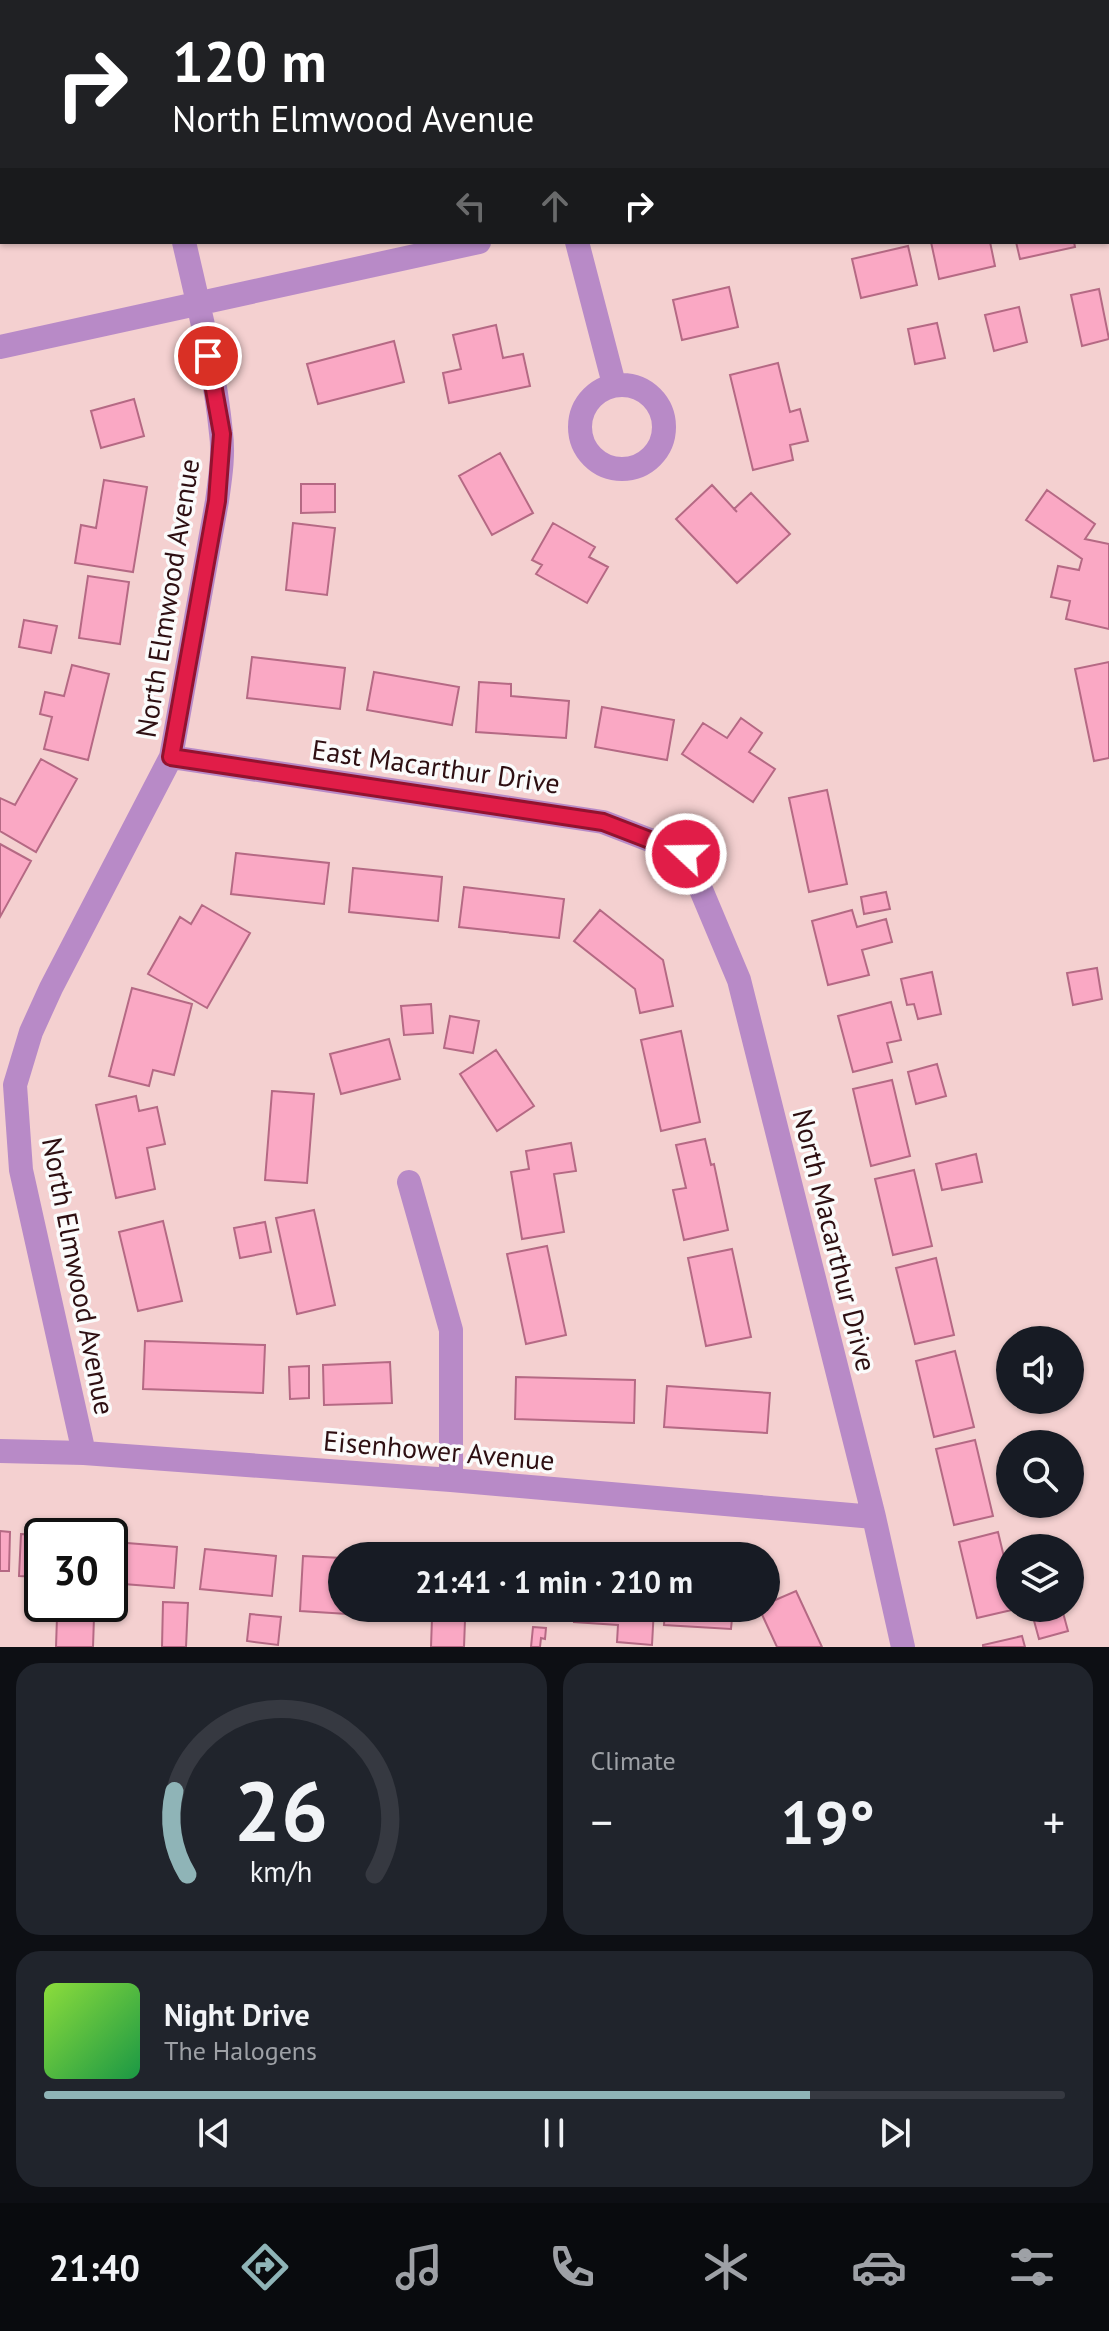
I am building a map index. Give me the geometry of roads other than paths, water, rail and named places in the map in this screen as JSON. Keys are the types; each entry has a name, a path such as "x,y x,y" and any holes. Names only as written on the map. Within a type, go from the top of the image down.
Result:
{"street":[{"name":"North Elmwood Avenue","path":"84,1453 21,1170 15,1085 31,1032 51,988 171,757 217,501 222,434 199,304 184,244"},
{"path":"0,347 470,244"},
{"path":"578,244 614,384"},
{"name":"East Macarthur Drive","path":"171,757 603,822 686,854"},
{"name":"North Macarthur Drive","path":"686,854 739,980 874,1517 903,1647"},
{"path":"409,1182 451,1330 451,1480"},
{"name":"Eisenhower Avenue","path":"0,1451 84,1453 451,1480 874,1517"}]}
